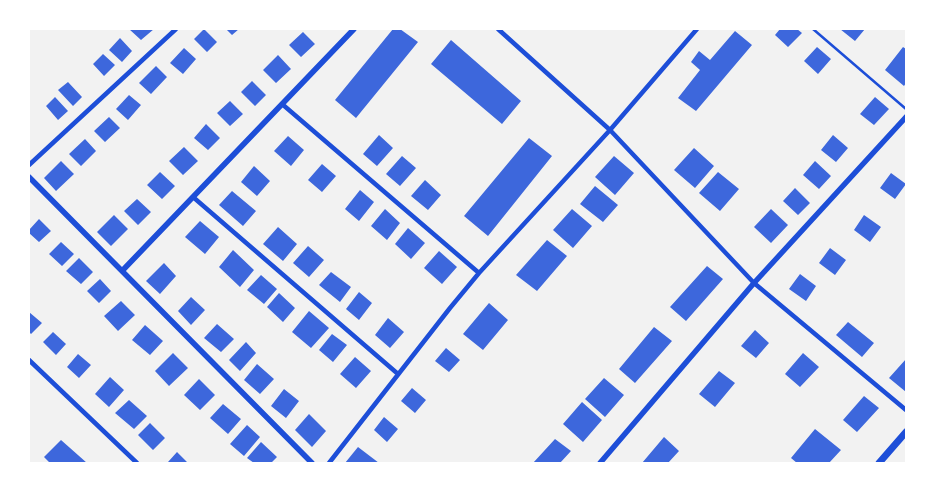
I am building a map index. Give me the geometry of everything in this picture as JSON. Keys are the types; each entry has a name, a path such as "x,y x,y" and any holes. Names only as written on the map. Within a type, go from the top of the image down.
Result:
{"main road":[{"path":"879,463 906,432"}],"street":[{"path":"29,165 176,29"},
{"path":"122,271 354,29"},
{"path":"498,29 610,130 754,283 906,410"},
{"path":"329,463 479,273 610,130 697,29"},
{"path":"282,104 479,273"},
{"path":"600,463 754,283 906,117"},
{"path":"29,177 312,463"},
{"path":"193,197 398,374"},
{"path":"29,360 137,463"}],"lane":[{"path":"813,29 906,109"}],"building":[{"path":"129,29 154,29 141,40"},
{"path":"204,29 217,42 207,52 194,39"},
{"path":"226,29 239,29 232,35"},
{"path":"393,29 400,29 418,42 356,118 335,100"},
{"path":"780,29 797,29 802,33 788,47 775,35"},
{"path":"840,29 865,29 855,41"},
{"path":"735,31 752,45 696,111 678,98 700,70 691,62 699,51 710,60"},
{"path":"303,32 315,44 301,57 289,45"},
{"path":"120,38 132,51 122,62 109,50"},
{"path":"451,40 521,101 502,124 431,64"},
{"path":"817,47 831,59 818,74 804,61"},
{"path":"903,47 906,49 906,83 904,86 885,70"},
{"path":"184,48 196,59 183,74 170,63"},
{"path":"103,54 115,65 104,76 93,64"},
{"path":"278,55 291,69 276,83 263,70"},
{"path":"156,66 167,77 151,94 139,83"},
{"path":"252,81 266,95 255,106 241,92"},
{"path":"68,82 82,97 73,106 58,90"},
{"path":"129,95 141,105 128,120 116,109"},
{"path":"55,97 68,111 58,120 46,106"},
{"path":"875,97 889,109 874,125 860,114"},
{"path":"230,101 243,114 230,126 217,113"},
{"path":"109,117 120,128 105,142 94,131"},
{"path":"206,124 220,138 208,150 194,138"},
{"path":"379,135 393,148 377,166 363,154"},
{"path":"833,135 848,148 836,162 821,150"},
{"path":"288,136 304,150 291,166 274,151"},
{"path":"529,138 552,156 488,236 464,216"},
{"path":"85,139 96,151 81,166 69,154"},
{"path":"184,147 198,161 183,175 169,161"},
{"path":"694,148 714,166 695,188 674,170"},
{"path":"402,156 416,168 400,186 386,174"},
{"path":"614,156 634,173 615,195 595,177"},
{"path":"61,161 74,174 56,191 44,178"},
{"path":"815,161 831,176 819,189 803,175"},
{"path":"322,164 336,176 322,192 308,180"},
{"path":"254,166 270,181 257,196 241,182"},
{"path":"160,172 175,186 162,199 147,185"},
{"path":"718,172 739,189 720,211 699,193"},
{"path":"891,173 906,184 895,199 880,188"},
{"path":"425,180 441,195 428,210 411,196"},
{"path":"595,186 618,205 603,222 580,204"},
{"path":"795,188 810,203 798,215 783,201"},
{"path":"360,190 374,202 359,221 345,209"},
{"path":"232,191 256,211 243,226 219,205"},
{"path":"137,199 151,212 138,225 124,211"},
{"path":"385,209 400,223 387,240 371,226"},
{"path":"572,209 592,226 573,248 553,230"},
{"path":"771,209 788,225 771,243 754,227"},
{"path":"114,215 128,229 111,246 97,232"},
{"path":"864,215 881,227 870,242 854,230"},
{"path":"39,219 51,231 39,242 29,233 29,230"},
{"path":"200,221 219,237 205,254 185,237"},
{"path":"278,227 297,244 283,261 263,244"},
{"path":"408,228 425,243 411,259 395,244"},
{"path":"547,240 567,256 537,291 516,275"},
{"path":"61,242 74,254 62,266 49,254"},
{"path":"308,246 324,260 309,277 293,263"},
{"path":"830,248 846,260 835,275 819,263"},
{"path":"233,250 254,270 240,287 219,267"},
{"path":"439,251 457,267 442,284 424,268"},
{"path":"79,258 93,272 81,284 66,271"},
{"path":"164,263 176,276 160,294 146,281"},
{"path":"707,266 723,279 686,321 670,307"},
{"path":"331,272 351,287 340,302 319,285"},
{"path":"800,274 816,286 806,301 789,289"},
{"path":"261,275 277,289 264,304 247,290"},
{"path":"100,279 111,291 99,303 87,291"},
{"path":"359,292 372,303 359,320 346,309"},
{"path":"279,293 295,308 283,322 267,307"},
{"path":"191,297 205,310 191,325 178,311"},
{"path":"121,301 135,315 118,331 104,316"},
{"path":"489,303 508,320 483,350 463,334"},
{"path":"309,311 329,328 311,348 292,332"},
{"path":"29,312 42,323 31,334 29,332"},
{"path":"388,318 404,332 390,348 375,335"},
{"path":"848,322 874,343 862,357 836,335"},
{"path":"217,324 234,339 221,352 204,338"},
{"path":"145,325 163,341 150,355 132,340"},
{"path":"654,327 672,341 635,383 619,369"},
{"path":"755,330 769,343 756,358 741,346"},
{"path":"53,332 66,344 56,355 43,342"},
{"path":"332,334 347,345 333,362 319,350"},
{"path":"246,342 256,353 240,371 229,360"},
{"path":"446,348 460,360 449,372 435,361"},
{"path":"173,353 188,368 169,386 155,371"},
{"path":"803,353 819,367 800,387 785,374"},
{"path":"78,354 91,365 79,378 67,367"},
{"path":"355,357 371,371 356,388 340,374"},
{"path":"906,359 906,392 889,378"},
{"path":"257,364 274,379 260,394 244,380"},
{"path":"719,371 735,383 715,407 699,394"},
{"path":"110,377 124,390 109,407 95,394"},
{"path":"604,378 624,395 605,417 585,399"},
{"path":"199,379 215,395 200,410 184,395"},
{"path":"412,388 426,400 415,413 401,401"},
{"path":"284,389 299,401 286,418 271,406"},
{"path":"864,396 879,408 857,432 843,420"},
{"path":"129,400 147,416 134,429 115,413"},
{"path":"582,402 602,420 583,442 563,424"},
{"path":"223,404 241,419 228,434 210,418"},
{"path":"309,414 326,431 312,447 295,430"},
{"path":"384,417 398,429 387,442 374,430"},
{"path":"150,423 165,438 153,450 138,435"},
{"path":"247,425 260,437 244,456 230,444"},
{"path":"815,429 841,450 829,463 797,463 791,458"},
{"path":"664,437 679,451 668,463 642,463"},
{"path":"555,439 571,451 560,463 533,463"},
{"path":"61,440 87,463 50,463 44,457"},
{"path":"261,442 277,457 271,463 254,463 247,458"},
{"path":"358,447 379,463 345,463"},
{"path":"177,452 187,462 186,463 168,462"}]}
